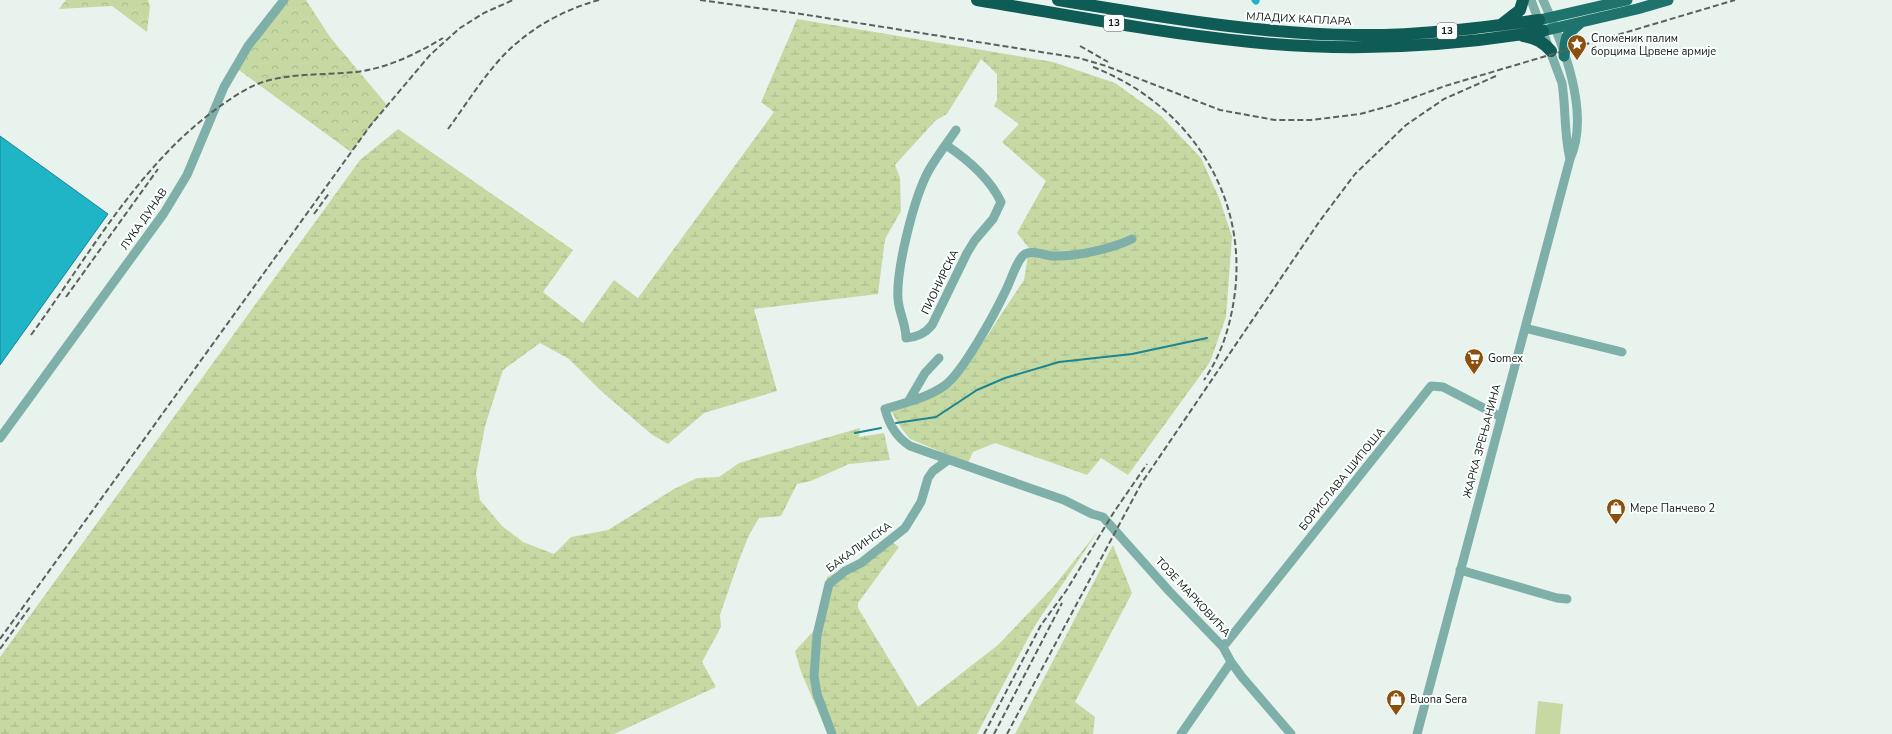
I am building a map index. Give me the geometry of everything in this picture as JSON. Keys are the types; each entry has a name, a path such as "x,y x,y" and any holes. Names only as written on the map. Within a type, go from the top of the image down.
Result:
{"highway":[{"name":"13","path":"976,0 1162,31 1252,43 1335,47 1396,46 1464,41 1518,35 1541,25"},
{"name":"МЛАДИХ КАПЛАРА","path":"1058,0 1226,26 1293,33 1357,35 1395,34 1499,26 1541,25"},
{"path":"1499,26 1516,13 1524,0"},
{"path":"1518,35 1538,40 1551,51"}],"main road":[{"name":"13","path":"1554,23 1627,0"},
{"name":"13","path":"1541,25 1581,22 1668,0"},
{"path":"1564,56 1564,41 1581,22"}],"street":[{"name":"ЛУКА ДУНАВ","path":"0,438 164,213 186,175 224,87 248,46 284,0"},
{"name":"ЖАРКА ЗРЕЊАНИНА","path":"1531,0 1562,83 1567,148 1570,159"},
{"name":"ЖАРКА ЗРЕЊАНИНА","path":"1418,732 1570,159 1575,148 1578,112 1573,84 1554,23 1543,0"},
{"name":"ПИОНИРСКА","path":"946,145 964,156 974,166 998,196 1001,202 993,219 975,240 967,253 932,325 921,335 906,338 906,328 898,300 901,261 916,204 929,171 946,145 956,130"},
{"path":"948,460 910,446 897,435 888,420 885,409 908,402 938,390 946,385 955,375 981,335 1004,293 1020,259 1025,254 1032,252 1058,256 1111,248 1132,240"},
{"path":"1525,328 1622,352"},
{"path":"908,402 925,373 939,358"},
{"name":"БОРИСЛАВА ШИПОША","path":"1223,647 1431,386 1443,387 1501,417"},
{"name":"ТОЗЕ МАРКОВИЋА","path":"948,460 1064,500 1092,514 1103,517 1169,591 1223,647 1231,662 1290,734"},
{"name":"БАКАЛИНСКА","path":"832,734 817,694 814,676 817,635 829,584 845,571 861,563 905,528 921,502 928,478 933,471 948,460"},
{"path":"1460,570 1557,598 1567,599"},
{"path":"1181,734 1231,662"}],"green space":[{"path":"66,0 148,0 150,6 147,32 112,6 59,9"},
{"path":"284,0 306,0 330,37 387,105 351,152 236,68"},
{"path":"797,19 1053,62 1115,83 1161,116 1201,158 1220,200 1232,237 1226,317 1210,362 1128,475 1101,458 1087,475 995,443 973,452 968,463 910,439 891,411 952,386 1024,280 1029,248 1017,233 1046,181 1002,142 1019,124 994,106 997,100 997,74 981,59 947,114 936,120 895,165 900,178 901,211 885,239 878,294 754,309 777,391 704,413 668,444 651,434 599,389 569,359 540,343 503,370 485,426 476,474 480,500 502,526 523,542 554,554 571,537 608,530 674,489 697,478 719,477 739,463 860,428 859,437 884,433 890,460 849,464 811,481 797,484 781,516 759,518 749,535 739,560 720,615 721,627 702,662 716,687 614,734 0,734 0,657 360,160 398,129 573,250 543,292 583,323 614,280 638,298 774,112 761,102"},
{"path":"1098,531 1034,627 977,734 828,734 801,672 795,651 817,627 825,598 827,577 852,565 886,538 899,547 858,603 858,608 918,707 998,645 1055,585"},
{"path":"1113,545 1132,593 1075,702 1095,717 1093,734 1015,734"},
{"path":"1538,701 1563,704 1560,734 1535,734"}],"water":[{"path":"0,136 108,214 0,365"}],"waterway":[{"path":"896,423 936,417 977,390 1005,378 1059,362 1132,354 1207,338"},
{"path":"855,433 881,428"}],"railway":[{"path":"0,639 370,126 430,55 460,28 484,13 513,0"},
{"path":"448,129 480,84 511,48 546,22 572,9 599,0"},
{"path":"700,0 801,14 1079,58 1106,66 1220,110 1275,120 1311,120 1360,114 1393,105 1445,86 1735,0"},
{"path":"31,335 116,213 139,184 190,130 219,107 247,89 266,81 277,78 368,70 401,60 423,50 443,38"},
{"path":"1080,46 1108,62"},
{"path":"1093,67 1126,83 1156,103 1182,127 1203,155 1220,186 1231,219 1236,255 1235,292 1225,338 1216,360 1204,380"},
{"path":"1007,734 1141,484 1319,222 1355,174 1406,125 1444,99 1496,76"},
{"path":"66,297 158,169"},
{"path":"314,214 330,192"},
{"path":"984,734 1041,625 1066,591 1114,512 1147,464"},
{"path":"994,734 1062,603"},
{"path":"0,649 30,607"}],"place":[{"name":"Споменик палим борцима Црвене армије","path":"1577,61"},
{"name":"Gomex","path":"1474,375"},
{"name":"Мере Панчево 2","path":"1616,525"},
{"name":"Buona Sera","path":"1396,716"}]}
